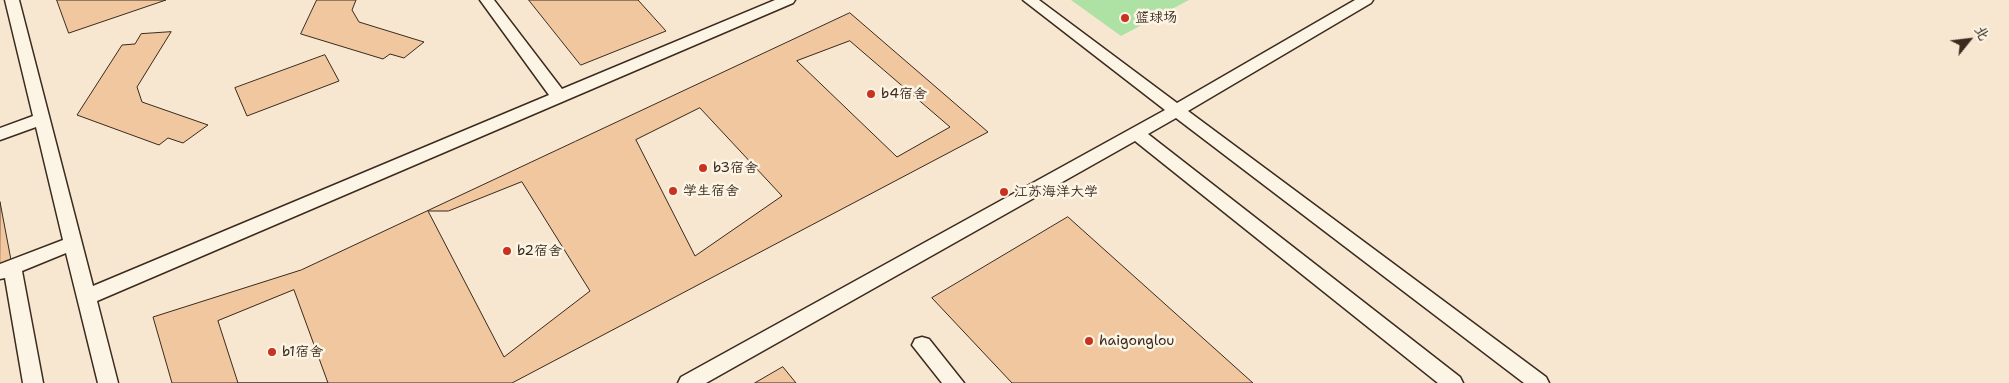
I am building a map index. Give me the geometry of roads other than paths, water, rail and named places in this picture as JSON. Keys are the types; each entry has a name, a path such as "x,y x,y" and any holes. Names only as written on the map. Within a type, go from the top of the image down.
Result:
{"lane":[{"path":"12,0 108,383"},
{"path":"487,0 559,97"},
{"path":"86,297 788,0"},
{"path":"1030,0 1539,383"},
{"path":"688,383 1177,110 1366,0"},
{"path":"0,134 42,118"},
{"path":"1136,133 1453,383"},
{"path":"33,383 6,270 73,242"},
{"path":"922,345 954,383"}],"place":[{"name":"篮球场","path":"1125,18"},
{"name":"b4宿舍","path":"871,94"},
{"name":"b3宿舍","path":"703,168"},
{"name":"学生宿舍","path":"673,191"},
{"name":"江苏海洋大学","path":"1004,192"},
{"name":"b2宿舍","path":"507,251"},
{"name":"haigonglou","path":"1089,341"},
{"name":"b1宿舍","path":"272,352"}]}
